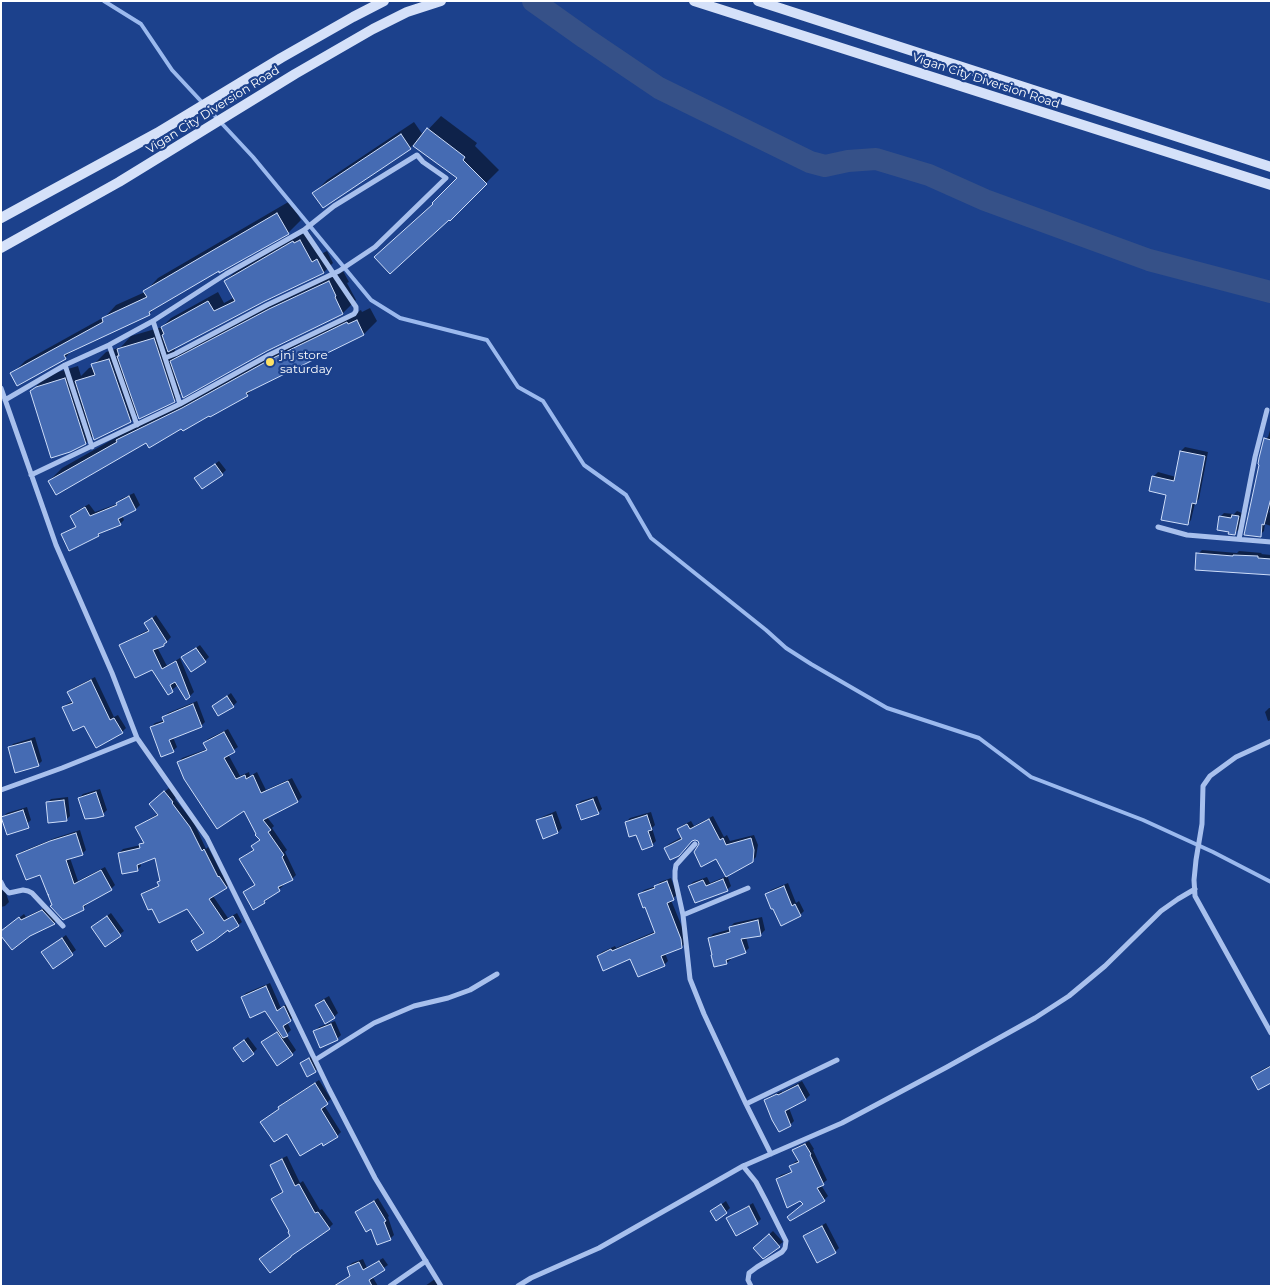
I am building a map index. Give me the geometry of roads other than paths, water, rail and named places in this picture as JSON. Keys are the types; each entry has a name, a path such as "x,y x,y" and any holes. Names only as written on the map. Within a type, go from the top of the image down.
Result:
{"main road":[{"name":"Vigan City Diversion Road","path":"1,218 157,133 228,89 384,1"},
{"name":"Vigan City Diversion Road","path":"1,248 119,182 238,108 373,29 407,12 441,1"},
{"name":"Vigan City Diversion Road","path":"694,1 1271,185"},
{"name":"Vigan City Diversion Road","path":"758,1 1271,167"}],"street":[{"path":"5,400 65,365 110,345 153,321 226,274 306,229 334,206 417,155 423,162 446,178 375,247 337,272 165,358"},
{"path":"31,475 180,404 268,355 354,314 356,307 337,272 306,229"},
{"path":"153,321 180,404"},
{"path":"110,345 137,425"},
{"path":"65,365 92,447"},
{"path":"1,388 56,546 112,673 137,738 207,838 315,1060 375,1178 441,1286"},
{"path":"1239,540 1255,457 1267,410"},
{"path":"1158,528 1187,535 1271,542"},
{"path":"1,790 137,738"},
{"path":"1271,741 1236,757 1210,776 1203,786 1202,824 1194,880 1195,896 1271,1033"},
{"path":"695,844 676,865 675,871 683,915 690,979 704,1014 771,1154"},
{"path":"1,882 9,893 28,890 63,926"},
{"path":"683,915 748,888"},
{"path":"518,1286 531,1278 599,1248 743,1166 842,1123 1035,1018 1069,996 1105,966 1162,911 1178,898 1195,889"},
{"path":"315,1060 374,1023 414,1006 448,998 470,990 497,974"},
{"path":"746,1104 837,1060"},
{"path":"743,1166 756,1182 786,1241 782,1252 756,1267 749,1274 748,1280 751,1286"},
{"path":"390,1286 426,1260"}],"waterway":[{"path":"104,1 141,24 172,70 253,157 371,300 400,318 487,340 518,387 543,401 584,465 626,495 651,538 786,648 887,708 979,738 1031,777 1143,820 1213,852 1271,882"},
{"path":"533,1 659,88 810,162 825,166 848,161 876,159 929,175 985,200 1149,260 1271,292"}],"place":[{"name":"jnj store saturday","path":"270,362"}]}
